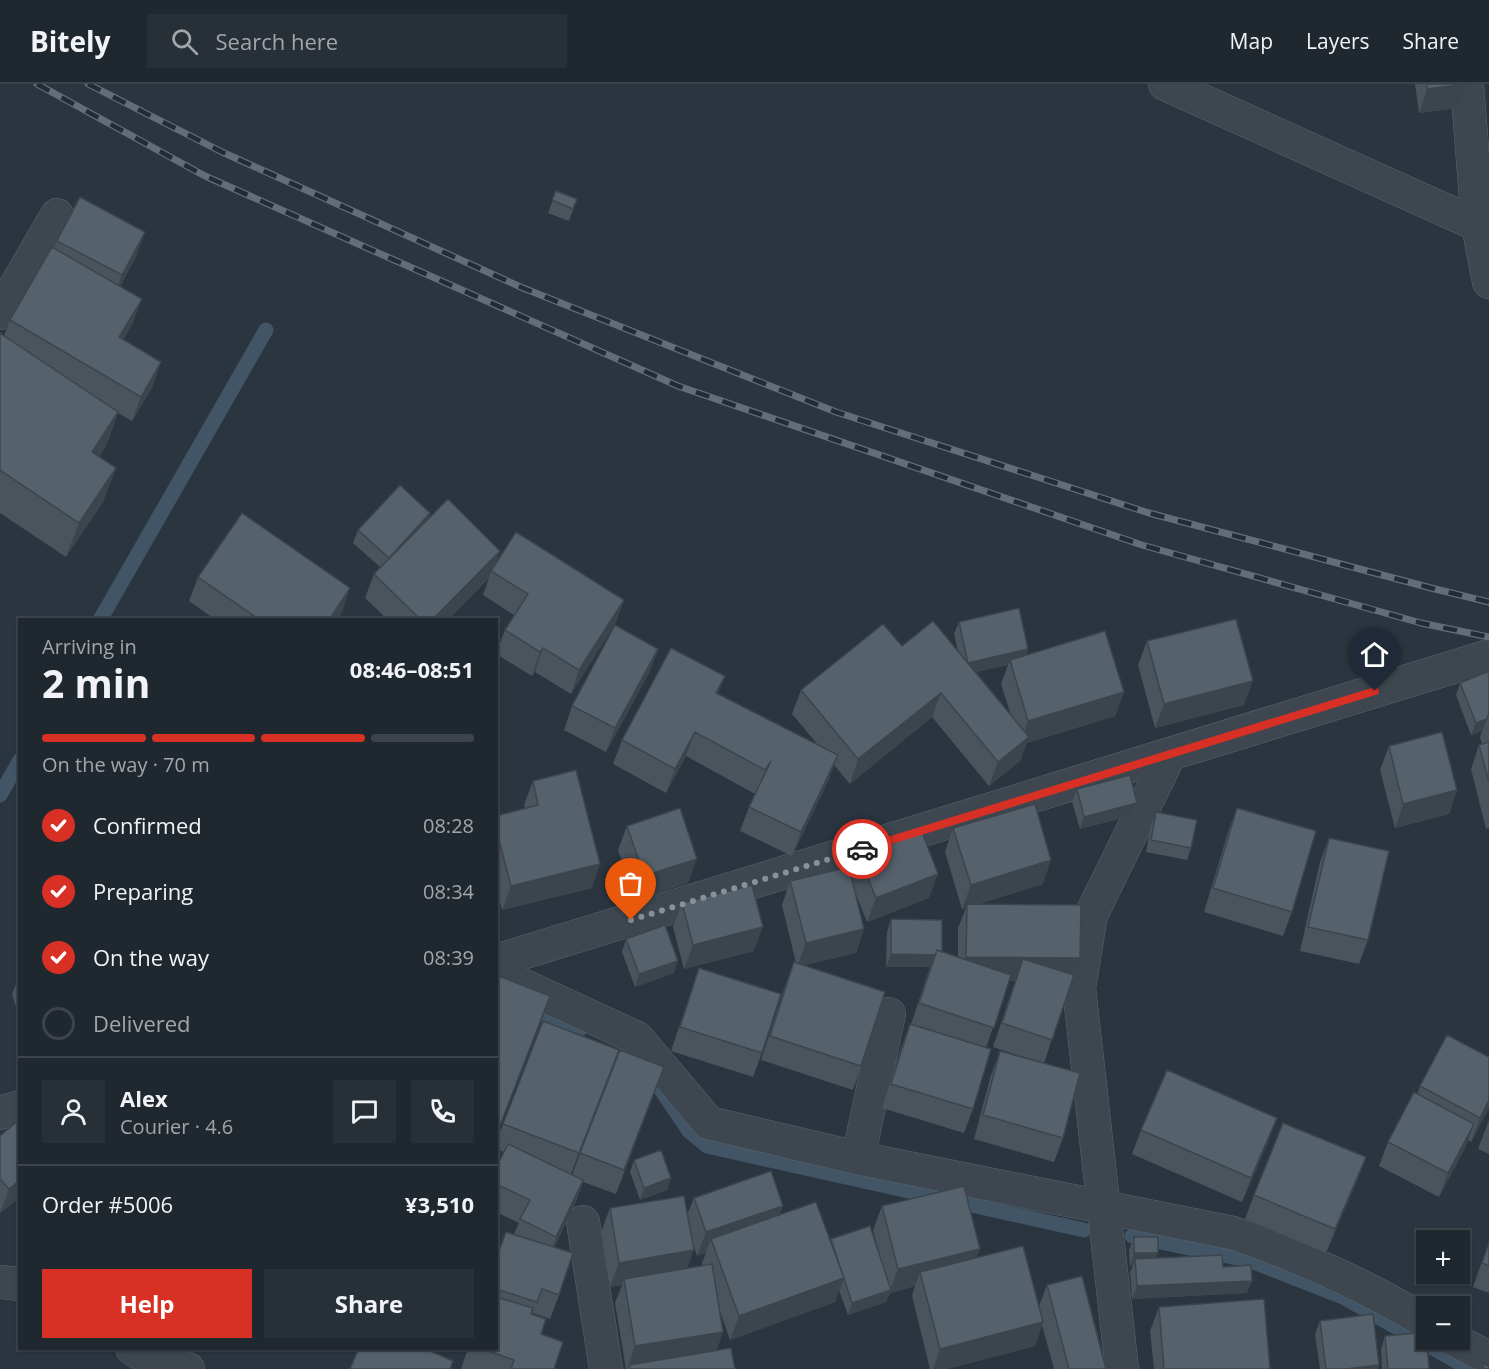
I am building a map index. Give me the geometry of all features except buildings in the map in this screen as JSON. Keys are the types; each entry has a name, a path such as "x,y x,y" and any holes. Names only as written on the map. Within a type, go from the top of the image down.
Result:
{"street":[{"path":"1165,84 1478,225"},
{"path":"1467,84 1478,225 1489,282"},
{"path":"0,313 57,215"},
{"path":"498,960 1489,656"},
{"path":"1122,1369 1079,988 1091,915 1170,754"},
{"path":"498,974 637,1038 709,1123 858,1158 1233,1233 1286,1251 1389,1300 1416,1316"},
{"path":"858,1158 890,1014"},
{"path":"0,1113 18,1108"},
{"path":"583,1222 606,1369"},
{"path":"0,1282 18,1284"},
{"path":"1470,1348 1489,1358"},
{"path":"138,1350 188,1369"}],"waterway":[{"path":"101,618 266,330"},
{"path":"0,795 18,764"},
{"path":"498,997 580,1029"},
{"path":"658,1085 689,1131 707,1146 1084,1230"},
{"path":"1132,1236 1251,1261 1343,1297 1470,1369"}],"railway":[{"path":"37,84 205,176 678,386 1142,545 1421,623 1489,637"},
{"path":"88,84 222,152 523,288 836,412 1149,513 1489,602"}],"way so far":[{"path":"631,920 862,849"}],"route":[{"path":"862,849 1375,691"}]}
